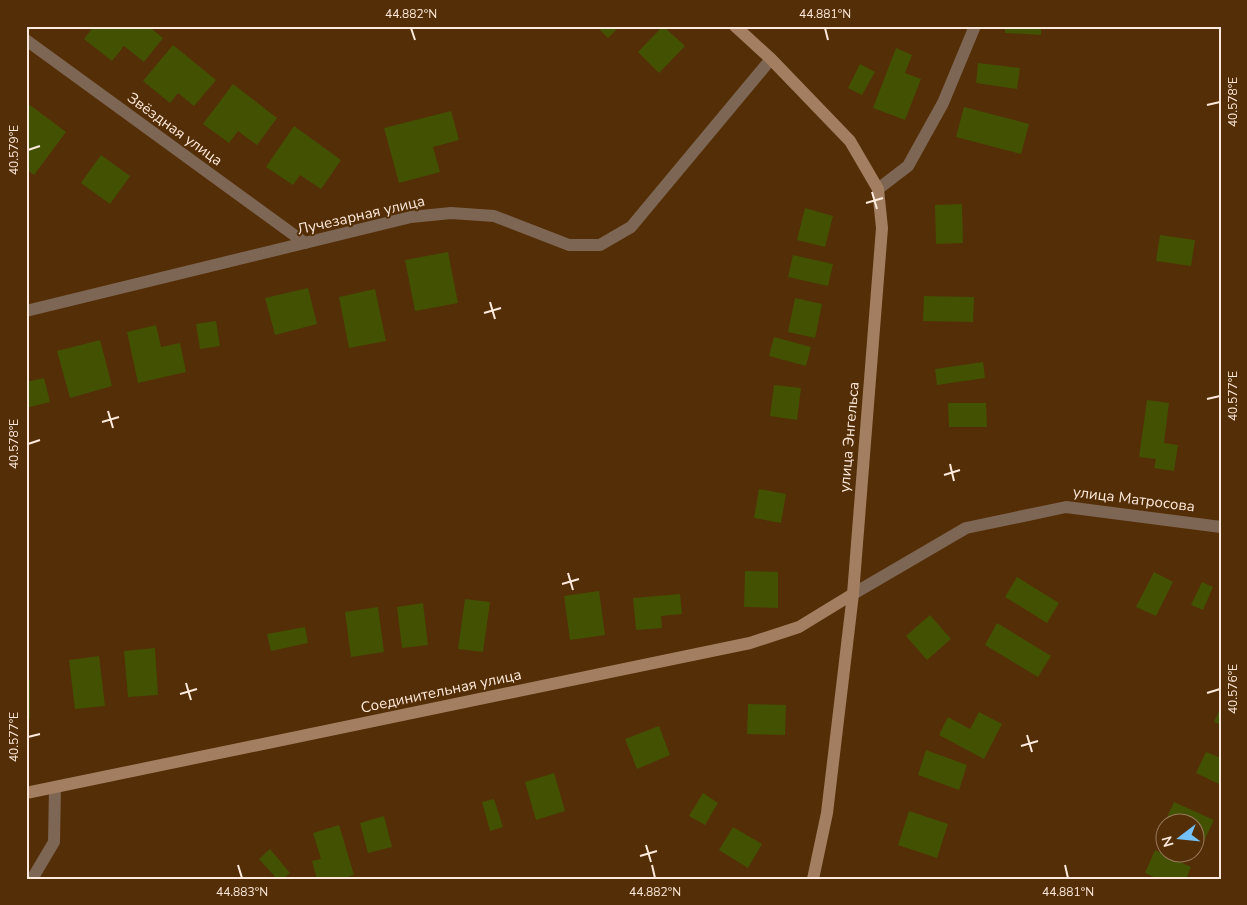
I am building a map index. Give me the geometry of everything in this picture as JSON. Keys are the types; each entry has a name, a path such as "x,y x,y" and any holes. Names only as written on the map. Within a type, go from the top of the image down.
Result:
{"street":[{"path":"736,26 771,59 850,141 878,189 908,166 943,102 975,26"},
{"name":"Звёздная улица","path":"26,40 305,244"},
{"name":"Лучезарная улица","path":"26,311 411,217 452,213 494,216 569,245 600,245 631,227 771,59"},
{"name":"улица Энгельса","path":"813,879 827,813 853,594 882,228 878,189"},
{"name":"улица Матросова","path":"853,594 966,528 1066,507 1221,527"},
{"name":"Соединительная улица","path":"26,793 750,644 800,627 853,594"},
{"path":"32,879 54,842 55,787"}],"building":[{"path":"94,26 148,26 163,38 144,62 124,46 112,61 84,39"},
{"path":"596,26 620,26 608,38"},
{"path":"663,26 685,46 659,73 638,52"},
{"path":"1005,26 1041,26 1041,35 1005,33"},
{"path":"173,45 216,80 194,106 178,93 170,103 143,81"},
{"path":"896,48 912,55 905,73 921,79 905,120 873,108"},
{"path":"978,63 1020,68 1017,89 976,83"},
{"path":"860,64 875,72 862,95 848,88"},
{"path":"233,84 277,118 257,145 238,131 229,143 203,124"},
{"path":"30,105 66,132 34,175 26,169 26,109"},
{"path":"964,107 1029,124 1021,154 956,137"},
{"path":"451,111 459,140 433,147 440,172 399,183 384,128"},
{"path":"294,126 341,160 321,189 300,175 293,185 266,167"},
{"path":"101,155 130,176 110,204 81,183"},
{"path":"962,204 963,243 936,244 935,205"},
{"path":"805,208 833,216 825,247 797,240"},
{"path":"1160,235 1195,240 1191,266 1156,261"},
{"path":"448,252 458,303 415,311 405,260"},
{"path":"793,255 833,264 828,286 788,277"},
{"path":"308,288 317,324 275,335 265,298"},
{"path":"375,289 386,341 349,348 339,297"},
{"path":"924,296 974,297 973,322 923,321"},
{"path":"795,298 822,304 815,338 788,332"},
{"path":"216,321 220,346 200,349 196,324"},
{"path":"156,325 161,347 180,343 186,372 138,383 127,332"},
{"path":"774,337 811,347 806,366 769,356"},
{"path":"100,340 112,386 70,398 57,351"},
{"path":"983,362 985,378 937,385 935,369"},
{"path":"44,378 50,402 26,408 26,382"},
{"path":"774,385 801,388 797,420 770,416"},
{"path":"1147,400 1169,403 1164,443 1178,445 1174,471 1154,468 1156,459 1139,457"},
{"path":"948,403 986,403 987,427 949,427"},
{"path":"759,489 786,494 781,523 754,518"},
{"path":"745,571 778,572 778,608 744,607"},
{"path":"1154,572 1173,582 1156,616 1136,607"},
{"path":"1017,577 1059,603 1047,623 1005,597"},
{"path":"1202,582 1213,587 1203,610 1191,605"},
{"path":"599,591 605,635 570,640 564,596"},
{"path":"680,594 682,614 661,616 662,628 636,630 633,598"},
{"path":"465,599 490,602 483,652 458,649"},
{"path":"423,603 428,645 402,648 397,607"},
{"path":"378,607 384,652 351,657 345,612"},
{"path":"930,615 951,639 927,660 906,636"},
{"path":"997,623 1051,656 1038,677 985,645"},
{"path":"305,627 308,643 271,651 267,634"},
{"path":"155,648 158,695 128,697 124,651"},
{"path":"99,656 105,706 75,709 69,660"},
{"path":"26,680 30,680 30,719 26,719"},
{"path":"748,704 786,705 785,735 747,734"},
{"path":"1221,707 1221,725 1214,722"},
{"path":"979,712 1002,724 984,759 939,735 948,717 970,729"},
{"path":"659,726 670,755 637,769 625,739"},
{"path":"926,750 967,765 959,790 918,775"},
{"path":"1206,752 1221,758 1221,785 1196,773"},
{"path":"554,773 565,811 536,820 525,782"},
{"path":"703,793 718,803 705,825 689,816"},
{"path":"494,799 503,827 490,831 482,802"},
{"path":"1174,802 1196,812 1170,812"},
{"path":"909,811 948,824 937,858 898,845"},
{"path":"384,816 392,847 368,853 360,823"},
{"path":"1204,816 1214,820 1204,841"},
{"path":"339,825 354,875 341,879 317,879 312,861 321,859 313,833"},
{"path":"733,827 762,844 748,868 719,850"},
{"path":"270,849 290,873 283,879 277,879 259,859"},
{"path":"1154,852 1154,862 1180,862 1191,867 1186,879 1158,879 1145,873"}]}
